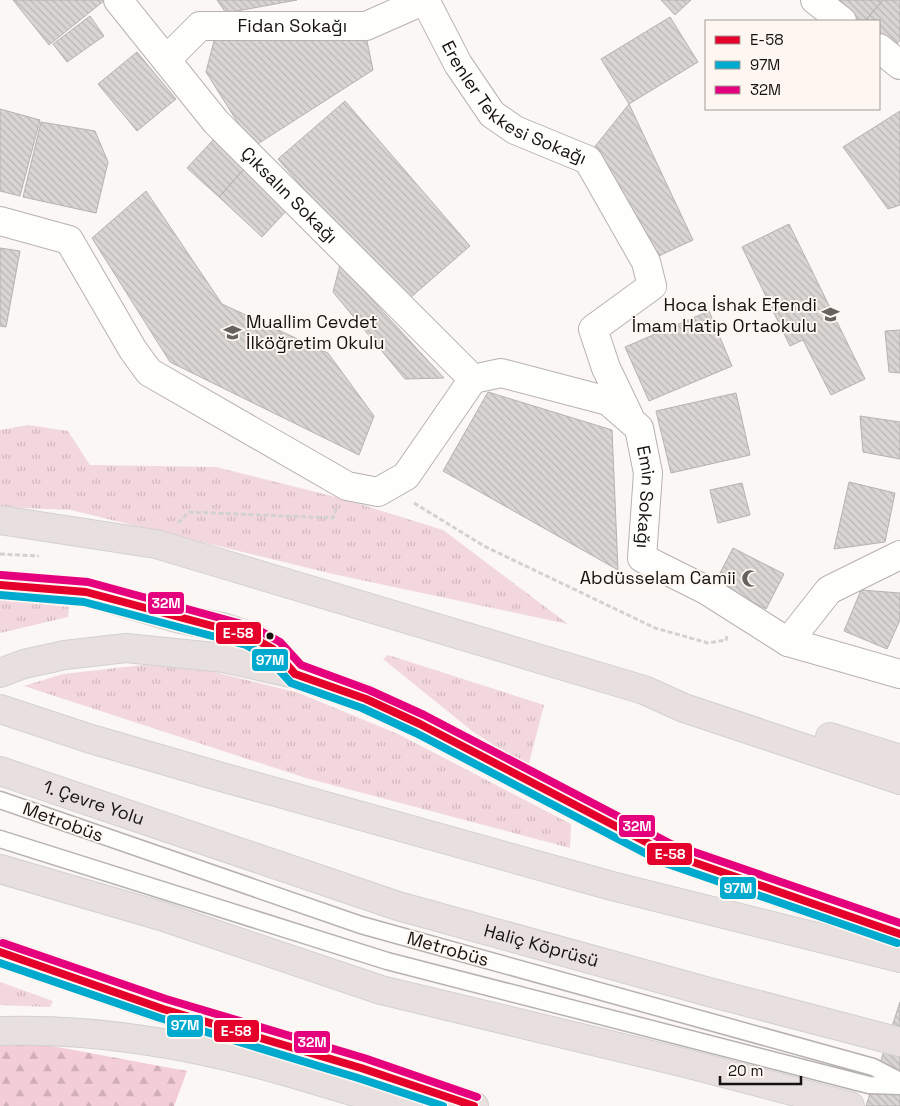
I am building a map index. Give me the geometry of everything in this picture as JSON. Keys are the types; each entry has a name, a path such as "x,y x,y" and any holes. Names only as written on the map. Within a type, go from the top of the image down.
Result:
{"highway":[{"path":"0,520 156,544 644,690 684,708 900,780"},
{"path":"0,585 86,592 180,619 223,627 250,636 273,649 295,674"},
{"path":"0,673 24,664 65,654 126,648 224,658 295,674 366,699 420,724 667,853 900,934"},
{"path":"644,690 685,693 900,759"},
{"path":"0,709 91,739 211,774 612,886 900,958"},
{"name":"1. Çevre Yolu","path":"0,771 187,833"},
{"name":"Haliç Köprüsü","path":"187,833 398,906 708,992 900,1042"},
{"path":"0,869 166,905 381,990 685,1063 850,1106"},
{"path":"0,952 209,1024 361,1068 474,1106"},
{"path":"0,1031 114,1035 177,1045 280,1070 356,1094 408,1106"}],"street":[{"name":"Çıksalın Sokağı","path":"118,0 216,122 473,379"},
{"name":"Fidan Sokağı","path":"167,59 200,26 366,26 425,0"},
{"name":"Erenler Tekkesi Sokağı","path":"425,0 458,64 492,114 515,130 588,160 646,262 652,286 593,330 606,368 632,422"},
{"path":"815,0 841,20"},
{"path":"0,221 69,240 133,350 149,372 347,486 378,492 406,476 473,379"},
{"name":"Emin Sokağı","path":"473,379 502,373 608,401 639,428 648,473 642,558 706,590 788,642 900,674"},
{"path":"788,642 829,590 898,554"}],"lane":[{"name":"Metrobüs","path":"0,800 361,925 873,1067 900,1081"},
{"name":"Metrobüs","path":"0,839 166,905 869,1085 900,1086"}],"path":[{"path":"156,544 189,512 333,518 347,486"},
{"path":"378,492 407,499 484,546 655,628 708,643 726,640 732,607"}],"green space":[{"path":"28,425 68,431 90,465 216,467 340,498 443,530 568,624 333,574 71,510 0,507 0,430"},
{"path":"0,600 69,607 68,617 0,633"},
{"path":"388,655 544,705 528,767 472,731 383,659"},
{"path":"143,665 198,668 299,693 398,734 571,824 570,848 306,778 24,686 63,674"},
{"path":"0,982 53,1001 50,1007 0,1005"},
{"path":"41,1044 187,1071 174,1106 0,1106 0,1046"}],"building":[{"path":"13,0 105,0 49,45"},
{"path":"217,0 297,0 226,13"},
{"path":"661,0 691,0 675,15"},
{"path":"832,0 883,0 866,20 857,20"},
{"path":"883,0 900,0 900,40 894,48 880,38 880,20 866,20"},
{"path":"90,16 104,36 67,62 53,44"},
{"path":"670,17 698,62 629,104 601,59"},
{"path":"216,33 366,36 373,70 253,147 206,72"},
{"path":"137,52 176,99 137,131 98,84"},
{"path":"345,101 470,246 403,304 278,159"},
{"path":"629,104 693,240 646,262 593,149"},
{"path":"0,109 40,120 20,196 0,191"},
{"path":"900,111 900,205 888,209 843,147"},
{"path":"41,122 95,131 108,162 96,213 23,197"},
{"path":"213,140 244,169 219,197 187,168"},
{"path":"244,169 288,209 262,237 219,197"},
{"name":"Muallim Cevdet İlköğretim Okulu","path":"146,191 222,304 328,353 374,416 359,455 170,362 92,238"},
{"path":"789,224 865,379 831,395 803,340 790,346 742,247"},
{"path":"0,248 20,251 6,327 0,326"},
{"path":"340,265 444,378 405,379 333,292"},
{"path":"709,311 732,366 649,401 625,347"},
{"path":"900,330 900,373 889,372 885,331"},
{"path":"488,392 612,430 618,570 443,471"},
{"path":"736,393 750,455 671,473 656,411"},
{"path":"860,416 900,422 900,459 863,452"},
{"path":"849,482 895,493 885,542 834,549"},
{"path":"742,483 750,515 718,523 710,490"},
{"name":"Abdüsselam Camii","path":"733,548 784,574 766,609 715,583"},
{"path":"861,590 900,593 900,620 887,649 844,631"},
{"path":"900,1002 900,1106 866,1106"}],"transit line":[{"name":"32M","path":"1,575 88,582 253,627 280,642 301,665 369,690 424,715 671,844 900,923"},
{"name":"E-58","path":"0,585 86,592 250,636 273,649 295,674 366,699 420,724 667,853 900,934"},
{"name":"97M","path":"0,595 84,602 246,645 267,657 291,683 362,708 416,733 662,862 897,943"},
{"name":"32M","path":"3,943 166,999 364,1058 477,1097"},
{"name":"E-58","path":"0,952 163,1009 361,1068 474,1106"},
{"name":"97M","path":"0,963 160,1018 443,1106"}],"place":[{"name":"Hoca İshak Efendi İmam Hatip Ortaokulu","path":"831,315"},
{"name":"Muallim Cevdet İlköğretim Okulu","path":"232,332"},
{"name":"Abdüsselam Camii","path":"750,578"}]}
